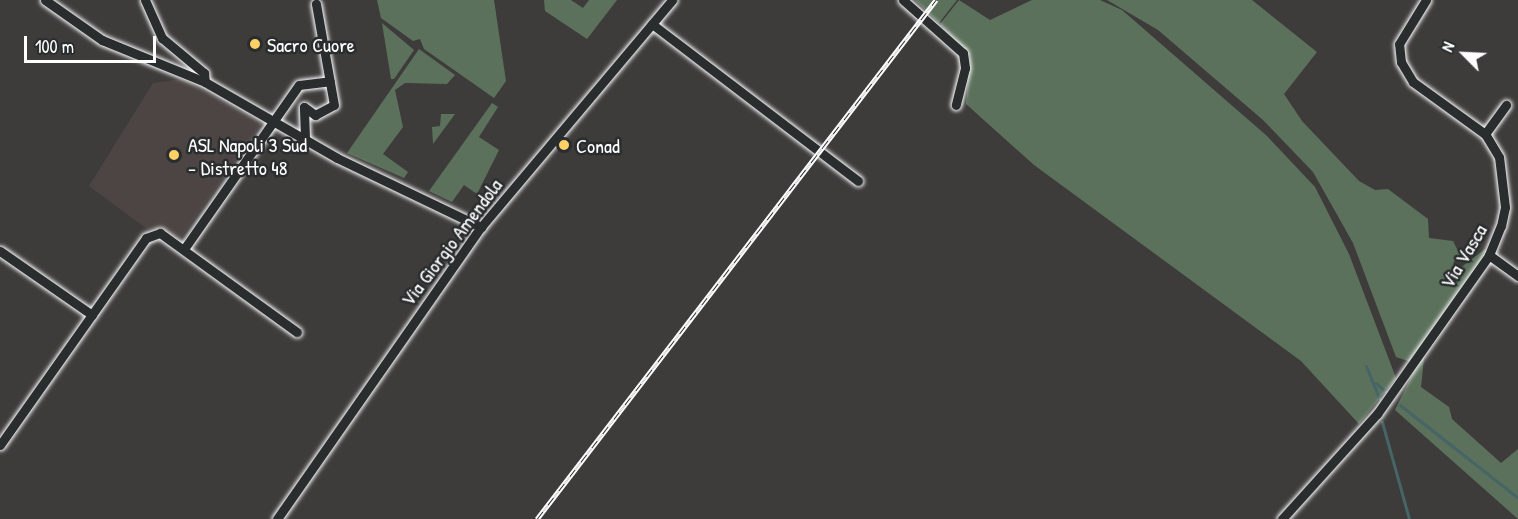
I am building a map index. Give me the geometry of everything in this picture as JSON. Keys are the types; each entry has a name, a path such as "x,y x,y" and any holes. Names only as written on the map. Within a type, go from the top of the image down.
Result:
{"street":[{"path":"45,0 102,40 205,82 275,119 305,138 481,227"},
{"path":"145,0 162,38 204,73 205,82"},
{"name":"Via Giorgio Amendola","path":"277,519 481,227 672,0"},
{"path":"903,0 963,53 965,68 956,105"},
{"name":"Via Vasca","path":"1282,519 1377,414 1489,255 1505,207 1499,158 1485,134 1413,82 1401,62 1399,44 1426,0"},
{"path":"305,138 304,107 315,114 334,105 316,4"},
{"path":"652,24 858,181"},
{"path":"184,249 299,85 330,81"},
{"path":"1485,134 1506,105"},
{"path":"0,445 146,238 160,233 297,332"},
{"path":"0,251 92,315"},
{"path":"1489,255 1518,276"}],"shaded area":[{"name":"ASL Napoli 3 Sud - Distretto 48","path":"182,79 262,123 180,239 162,227 147,229 89,186 153,83"}],"green space":[{"path":"377,0 494,0 506,81 494,98 424,49 420,39 413,41 381,18"},
{"path":"544,0 571,0 583,8 589,0 617,0 587,39 545,11"},
{"path":"915,0 957,0 939,23"},
{"path":"959,0 990,20 1032,0 1100,0 1122,10 1267,136 1315,187 1349,254 1396,378 1359,424 1301,361 1034,165 966,104 970,57 940,24"},
{"path":"1107,0 1252,0 1317,52 1284,94 1302,121 1359,181 1375,190 1388,189 1428,219 1429,238 1453,241 1460,255 1453,263 1459,269 1485,249 1489,252 1411,362 1396,357 1353,243 1313,172 1263,120 1158,30"},
{"path":"382,23 414,50 394,79 391,79"},
{"path":"419,49 455,75 447,84 405,83 395,90 403,127 383,154 408,172 404,178 347,153"},
{"path":"492,103 498,107 479,137 499,150 477,194 464,185 452,202 429,191"},
{"path":"441,114 455,114 433,144 432,127 440,126"},
{"path":"1425,349 1421,387 1449,407 1452,419 1501,463 1518,449 1518,519 1395,410"}],"waterway":[{"path":"1366,366 1379,398"},
{"path":"1376,383 1385,391"},
{"path":"1400,405 1518,498"},
{"path":"1382,422 1409,519"}],"railway":[{"path":"537,519 936,0"}],"place":[{"name":"Sacro Cuore","path":"255,44"},
{"name":"Conad","path":"564,145"},
{"name":"ASL Napoli 3 Sud - Distretto 48","path":"174,155"}]}
